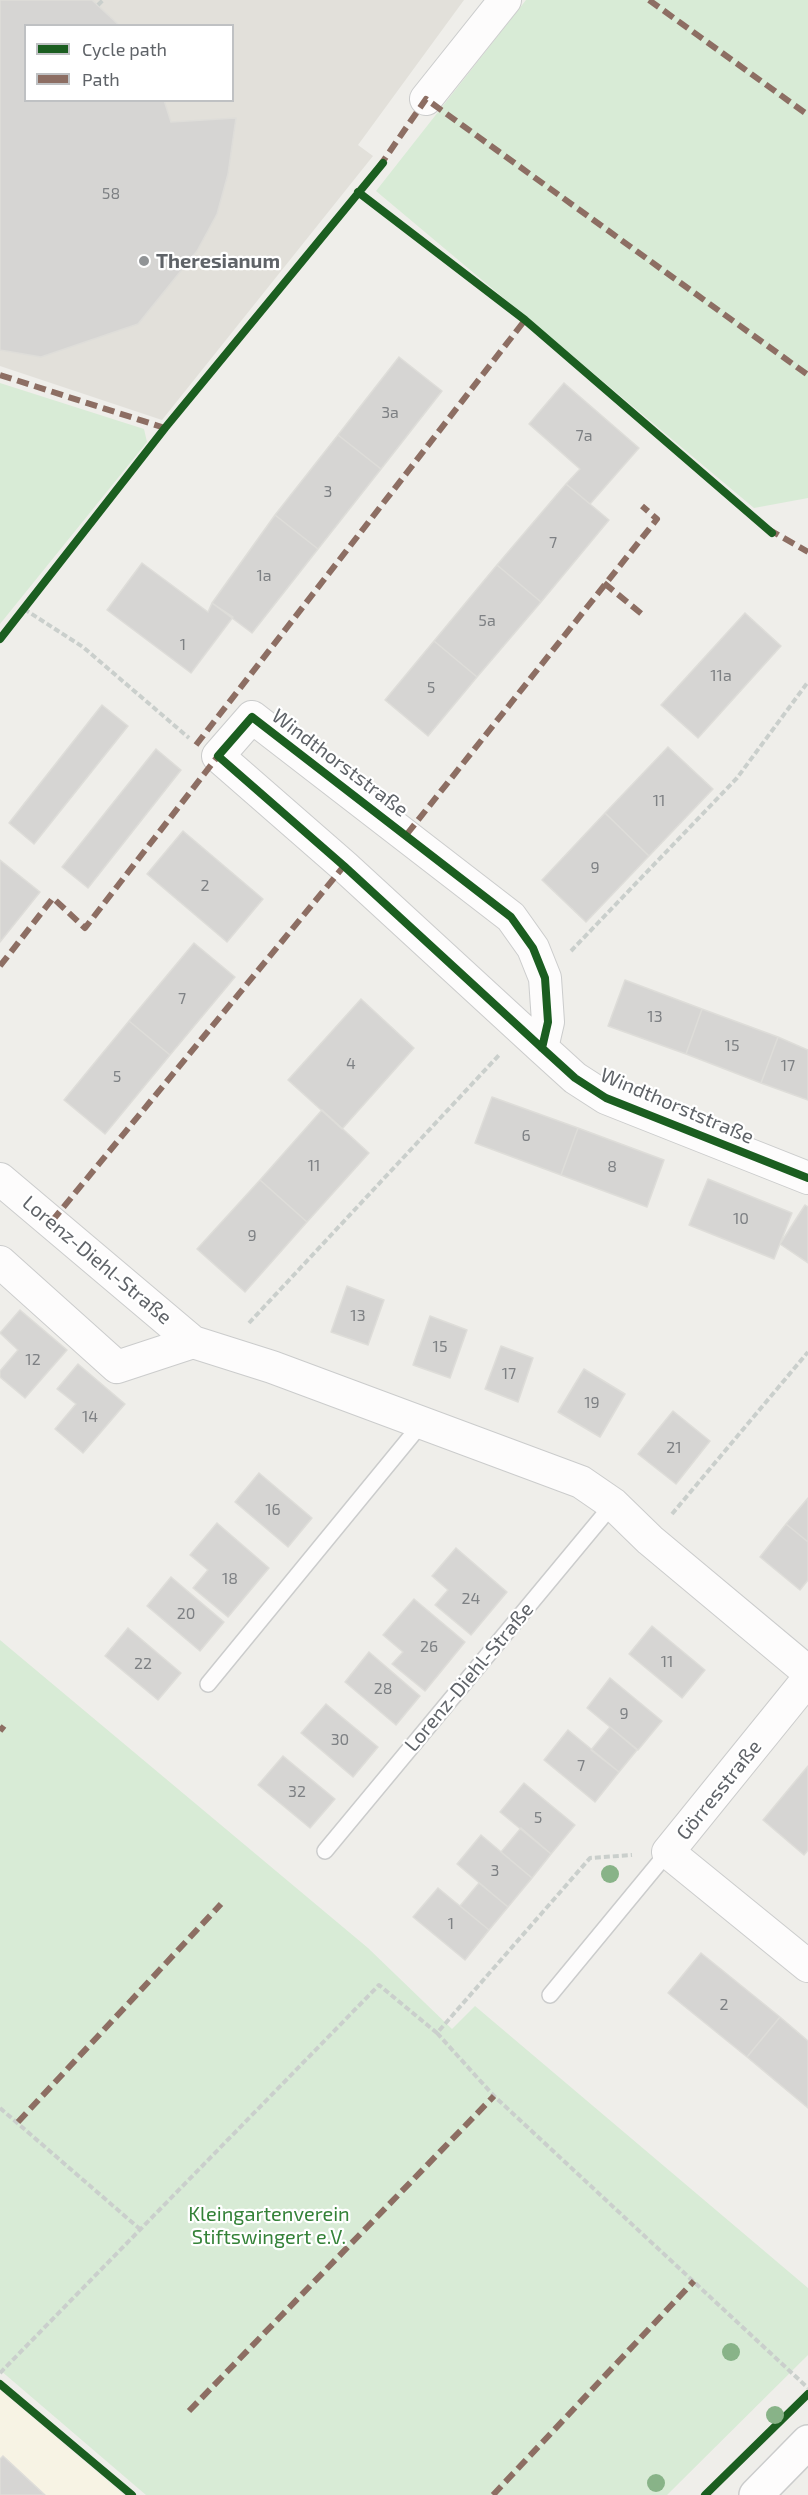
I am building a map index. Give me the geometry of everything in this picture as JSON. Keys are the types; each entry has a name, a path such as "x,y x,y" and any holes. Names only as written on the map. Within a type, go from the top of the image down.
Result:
{"street":[{"path":"426,99 505,0"},
{"name":"Windthorststraße","path":"532,1039 548,1022 545,978 533,948 511,916 252,717 218,756 344,866 532,1039 575,1078 606,1098 808,1178"},
{"name":"Lorenz-Diehl-Straße","path":"0,1179 193,1342 580,1482 613,1504 651,1540 808,1672"},
{"name":"Lorenz-Diehl-Straße","path":"0,1262 117,1367 193,1342"},
{"name":"Görresstraße","path":"668,1852 808,1679"},
{"path":"668,1852 808,1966"},
{"path":"756,2495 808,2442"}],"lane":[{"path":"208,1684 422,1423"},
{"name":"Lorenz-Diehl-Straße","path":"325,1851 613,1504"},
{"path":"550,1995 668,1852"}],"path":[{"path":"98,5 103,0"},
{"path":"24,609 83,647 196,745 218,756"},
{"path":"545,978 736,778 808,682"},
{"path":"223,1352 532,1039"},
{"path":"651,1540 808,1352"},
{"path":"0,2373 379,1985 437,2033 494,2096 808,2388"},
{"path":"0,2108 141,2230"}],"shaded area":[{"name":"Theresianum","path":"0,0 464,0 358,145 373,156 162,420 0,366"},
{"path":"0,2390 124,2495 0,2495"}],"green space":[{"path":"526,0 808,0 808,498 754,508 376,191"},
{"path":"0,383 144,429 147,442 0,624"},
{"name":"Kleingartenverein Stiftswingert e.V.","path":"0,1640 368,1948 452,2029 475,2006 808,2288 808,2355 667,2495 146,2495 0,2370"}],"building":[{"path":"0,0 92,0 118,24 24,24 24,102 165,102 171,122 236,118 228,174 217,214 197,251 138,324 41,357 0,350"},
{"path":"399,357 442,391 381,469 338,435"},
{"path":"564,383 639,448 590,504 566,484 580,469 529,424"},
{"path":"338,435 381,469 318,549 275,515"},
{"path":"566,484 609,520 541,602 497,565"},
{"path":"275,515 318,549 252,633 212,603"},
{"path":"142,563 208,612 212,603 233,617 191,673 107,610"},
{"path":"497,565 541,602 477,677 434,641"},
{"path":"745,613 781,646 698,738 661,705"},
{"path":"434,641 477,677 428,736 385,700"},
{"path":"102,705 128,726 34,844 9,823"},
{"path":"668,747 713,789 649,856 605,813"},
{"path":"156,749 181,770 88,888 62,867"},
{"path":"605,813 649,856 586,922 542,880"},
{"path":"183,831 263,899 227,942 147,874"},
{"path":"0,860 40,892 0,942"},
{"path":"194,943 235,977 170,1055 129,1021"},
{"path":"625,980 702,1009 686,1054 608,1026"},
{"path":"361,999 414,1048 342,1129 288,1080"},
{"path":"702,1009 778,1037 761,1083 686,1054"},
{"path":"129,1021 170,1055 105,1134 64,1100"},
{"path":"778,1037 808,1050 808,1100 761,1083"},
{"path":"492,1097 578,1128 561,1175 475,1143"},
{"path":"322,1110 369,1153 307,1222 260,1180"},
{"path":"578,1128 664,1160 647,1207 561,1175"},
{"path":"708,1179 792,1213 774,1259 689,1225"},
{"path":"260,1180 307,1222 245,1292 197,1249"},
{"path":"805,1205 808,1207 808,1263 780,1244"},
{"path":"347,1286 384,1300 368,1345 331,1332"},
{"path":"20,1310 67,1350 25,1398 0,1377 0,1371 18,1350 0,1333"},
{"path":"430,1316 467,1330 450,1378 413,1365"},
{"path":"501,1346 533,1358 518,1402 485,1389"},
{"path":"78,1364 125,1404 83,1453 55,1429 76,1404 57,1389"},
{"path":"584,1369 625,1394 600,1437 558,1412"},
{"path":"673,1411 710,1441 676,1484 638,1454"},
{"path":"259,1473 312,1518 288,1547 235,1502"},
{"path":"808,1498 808,1542 786,1524"},
{"path":"217,1523 269,1568 228,1617 193,1588 208,1570 190,1555"},
{"path":"786,1524 808,1542 808,1580 800,1590 760,1557"},
{"path":"456,1548 507,1592 471,1635 435,1605 448,1590 432,1576"},
{"path":"171,1577 224,1622 200,1651 147,1606"},
{"path":"414,1599 465,1642 425,1691 392,1664 403,1652 383,1635"},
{"path":"652,1626 705,1670 682,1698 629,1654"},
{"path":"128,1628 181,1673 158,1700 105,1656"},
{"path":"369,1652 420,1696 396,1725 345,1682"},
{"path":"610,1678 662,1721 638,1750 587,1708"},
{"path":"326,1704 378,1747 353,1777 301,1733"},
{"path":"610,1727 637,1750 619,1772 591,1750"},
{"path":"568,1730 619,1772 595,1802 544,1760"},
{"path":"283,1756 335,1799 310,1828 258,1785"},
{"path":"808,1766 808,1850 804,1855 763,1820"},
{"path":"524,1783 575,1825 551,1854 500,1812"},
{"path":"521,1828 551,1854 532,1878 501,1852"},
{"path":"481,1835 532,1878 508,1907 457,1864"},
{"path":"479,1883 508,1907 489,1930 460,1906"},
{"path":"438,1888 489,1930 465,1960 413,1917"},
{"path":"701,1953 780,2017 747,2057 668,1993"},
{"path":"780,2017 808,2041 808,2108 747,2057"},
{"path":"3,2456 45,2495 0,2495 0,2459"}],"marked path":[{"path":"649,0 808,115"},
{"path":"379,167 426,99 808,375"},
{"path":"196,745 525,320"},
{"path":"0,375 165,428"},
{"path":"407,834 657,519 642,506"},
{"path":"768,529 808,552"},
{"path":"604,583 643,615"},
{"path":"0,966 53,898 85,928 218,756"},
{"path":"52,1221 344,866"},
{"path":"0,1731 4,1726"},
{"path":"18,2122 221,1904"},
{"path":"189,2411 494,2096"},
{"path":"493,2495 694,2281"}],"cycle path":[{"path":"0,639 165,428 383,163"},
{"path":"358,192 525,320 772,533"},
{"path":"542,1048 548,1022 545,978 533,948 511,917 252,717 218,756 344,866 542,1048 575,1078 606,1098 808,1178"},
{"path":"0,2384 132,2495"},
{"path":"705,2495 808,2394"}],"place":[{"name":"Theresianum","path":"144,261"}]}
